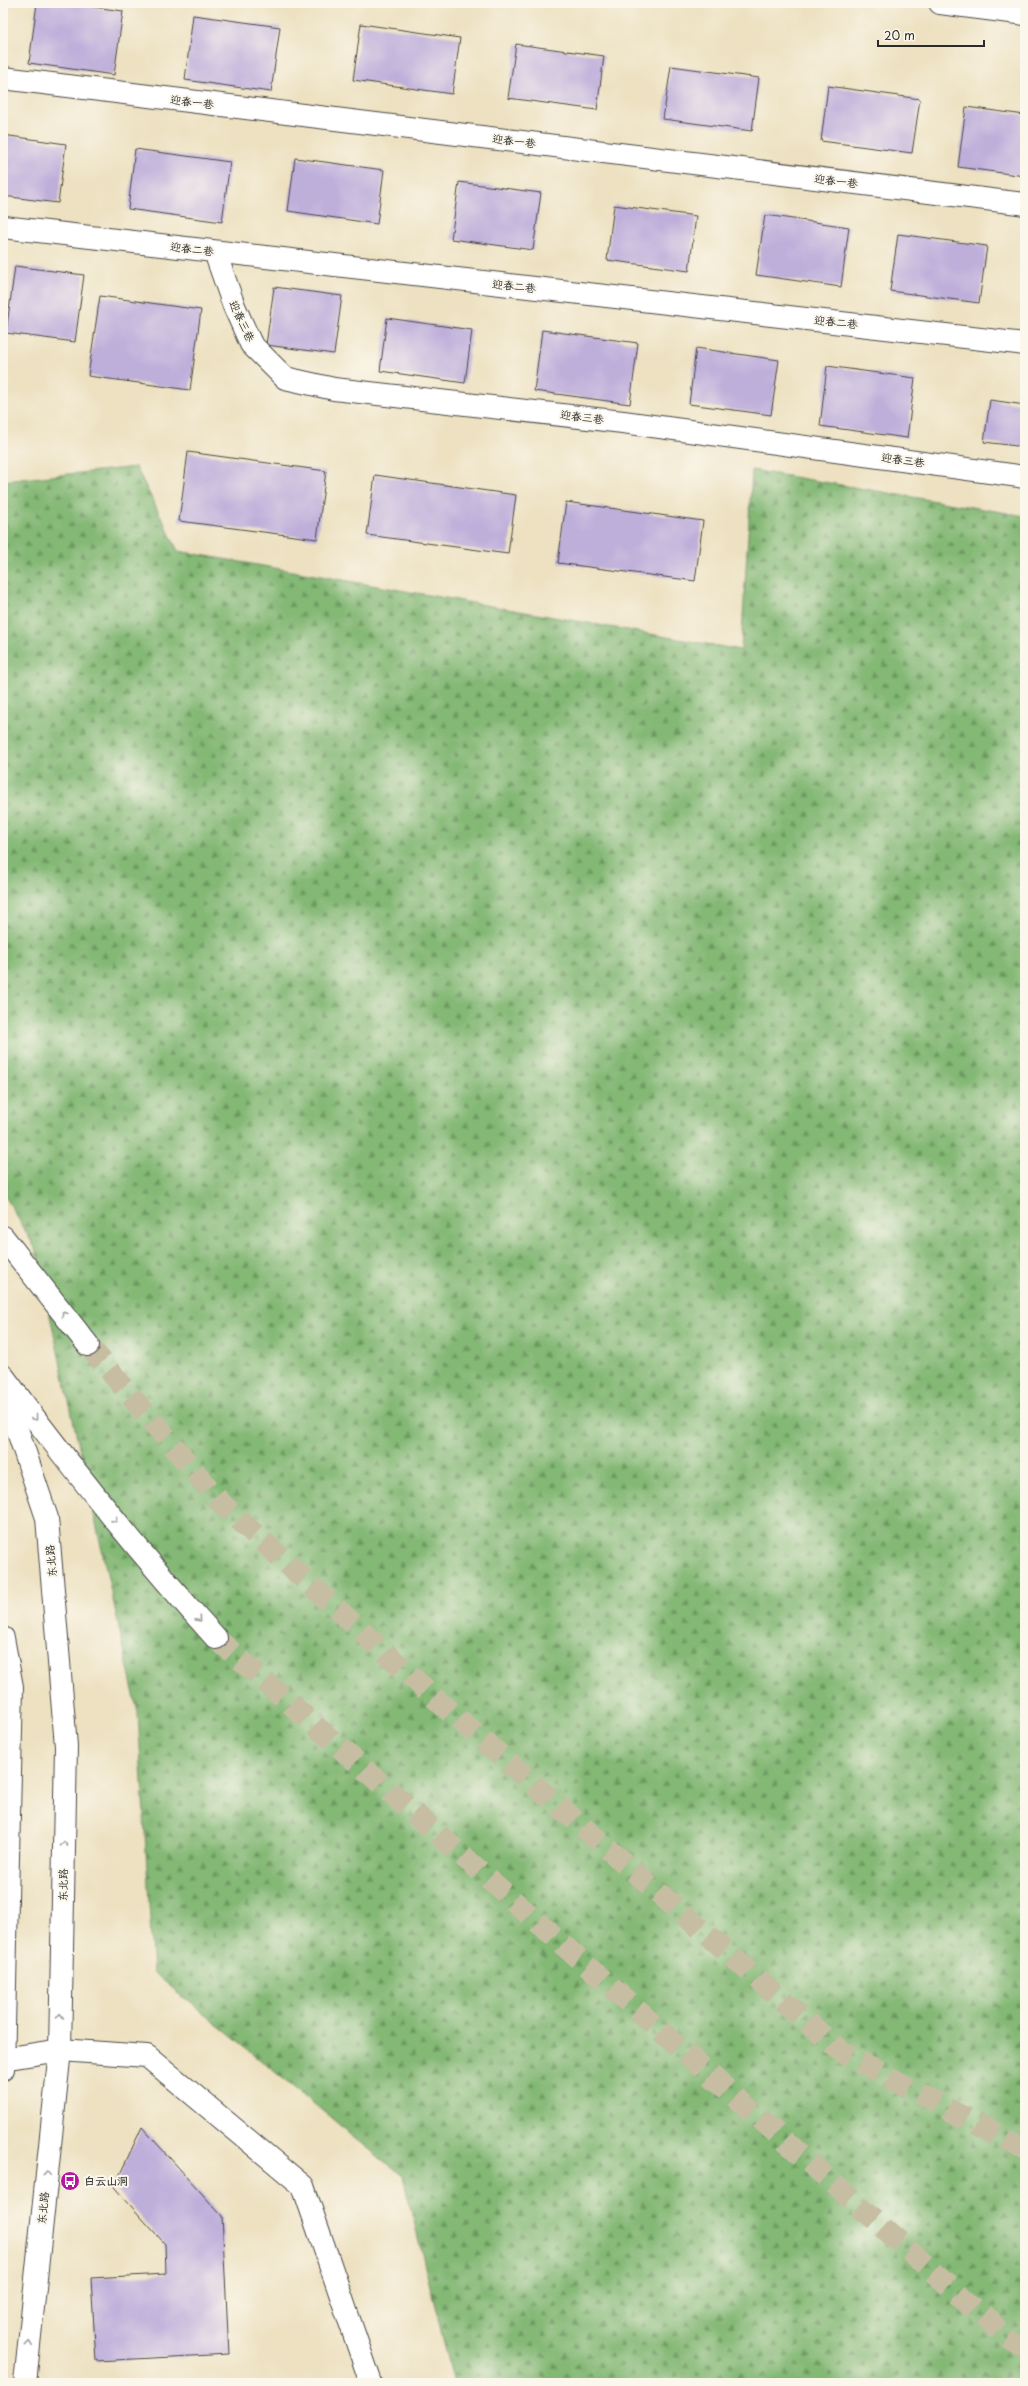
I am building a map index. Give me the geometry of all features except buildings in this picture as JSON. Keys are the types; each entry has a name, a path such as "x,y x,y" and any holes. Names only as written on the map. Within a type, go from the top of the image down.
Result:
{"main road":[{"path":"940,3 1025,14"},
{"name":"迎春一巷","path":"3,78 1025,204"},
{"name":"迎春二巷","path":"3,227 1025,344"},
{"name":"迎春三巷","path":"214,252 234,306 251,344 285,378 334,389 623,422 1025,477"},
{"path":"3,1237 88,1345"},
{"path":"3,1376 52,1441 153,1568 216,1638"},
{"name":"东北路","path":"3,1393 10,1408 47,1518 66,1746 60,2050 25,2383"},
{"path":"3,1638 12,1687 3,2063 60,2050 147,2056 303,2186 371,2383"}],"green space":[{"path":"136,467 178,551 741,650 752,470 1025,516 1025,2383 454,2383 403,2177 153,1972 138,1713 35,1248 3,1192 3,481"}],"tunnel":[{"path":"88,1345 222,1504 448,1710 842,2052 1025,2150"},
{"path":"216,1638 1007,2337 1025,2348"}],"place":[{"name":"白云山洞","path":"70,2181"}]}
